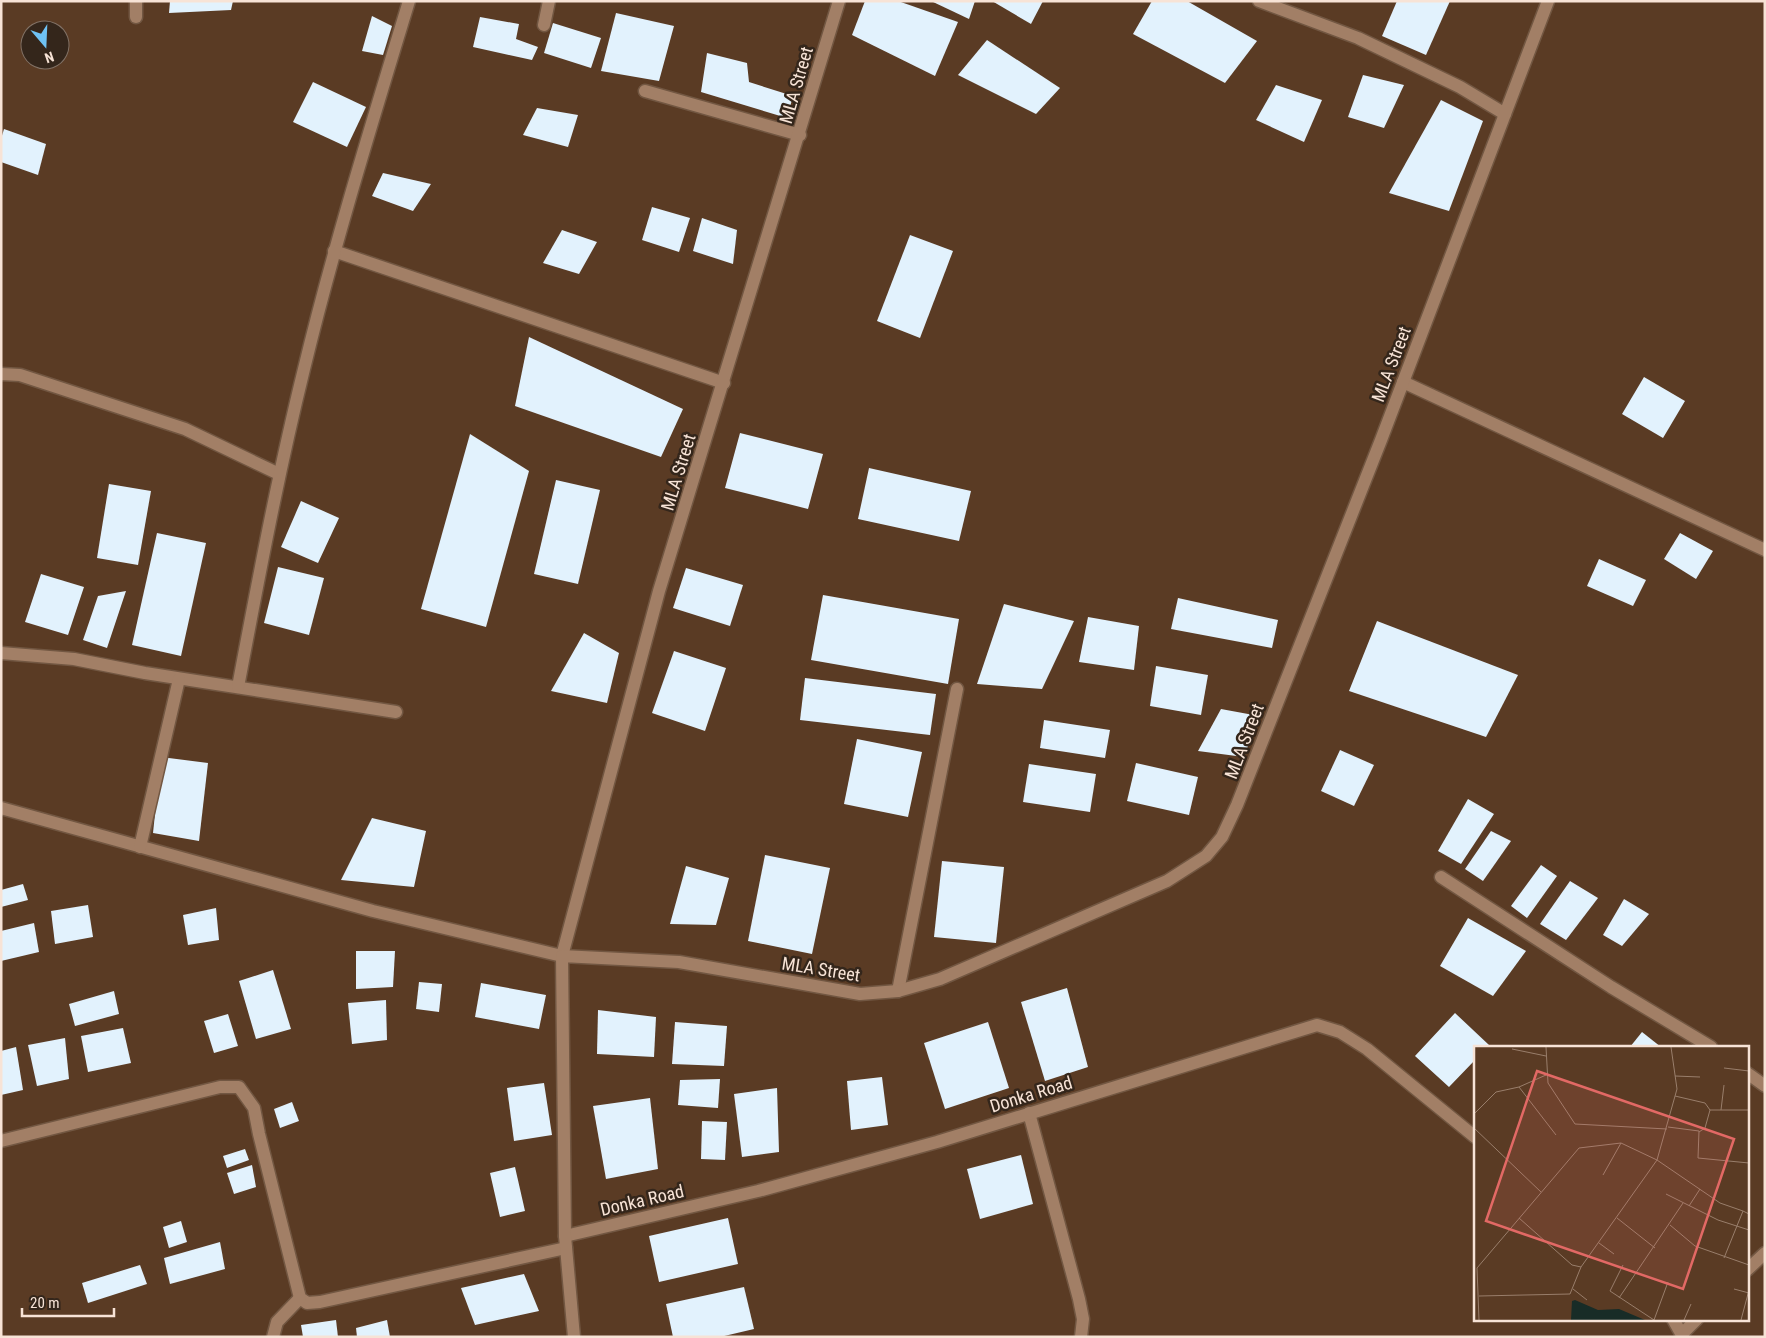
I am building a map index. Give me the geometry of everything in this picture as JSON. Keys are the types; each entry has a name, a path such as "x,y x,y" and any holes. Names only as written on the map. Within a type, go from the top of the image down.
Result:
{"street":[{"path":"136,1 136,17"},
{"path":"238,687 279,474 334,251 408,1"},
{"path":"544,25 549,1"},
{"name":"MLA Street","path":"574,1337 565,1242 562,956 660,591 800,135 839,1"},
{"path":"1260,1 1358,38 1460,87 1505,114"},
{"name":"MLA Street","path":"562,956 679,962 860,994 898,991 940,979 1076,922 1167,881 1206,856 1222,836 1237,805 1403,382 1548,1"},
{"path":"645,91 800,135"},
{"path":"334,251 724,383"},
{"path":"1,374 20,376 186,429 279,474"},
{"path":"1403,382 1765,550"},
{"path":"1,652 74,659 179,679 396,712"},
{"path":"140,847 179,679"},
{"path":"898,991 957,689"},
{"path":"1,808 373,911 562,956"},
{"path":"1441,877 1611,987 1709,1046"},
{"name":"Donka Road","path":"300,1298 307,1303 320,1302 565,1242 758,1191 937,1142 1317,1025 1340,1032 1367,1049 1474,1136"},
{"path":"1748,1074 1765,1086"},
{"path":"1,1141 220,1087 239,1087 254,1108 300,1298 277,1322 273,1337"},
{"path":"1029,1113 1079,1299 1083,1319 1081,1337"},
{"path":"1748,1269 1765,1253"},
{"path":"1674,1320 1682,1335 1696,1320"}],"building":[{"path":"170,1 233,1 231,10 169,13"},
{"path":"865,1 898,1 958,22 935,76 852,35"},
{"path":"931,1 975,1 969,19"},
{"path":"992,1 1043,1 1031,24"},
{"path":"1152,1 1187,1 1257,41 1225,83 1133,34"},
{"path":"1397,1 1450,1 1426,55 1382,36"},
{"path":"616,13 674,26 659,81 601,71"},
{"path":"372,16 392,26 383,55 362,51"},
{"path":"480,17 519,24 516,39 538,47 532,60 473,47"},
{"path":"553,23 601,38 591,68 544,53"},
{"path":"987,40 1060,88 1036,114 958,75"},
{"path":"707,53 747,63 749,82 793,96 787,118 701,92"},
{"path":"1363,75 1404,85 1384,128 1348,117"},
{"path":"313,82 366,107 347,147 293,122"},
{"path":"1276,85 1322,100 1304,142 1256,120"},
{"path":"1441,100 1483,121 1449,211 1389,193"},
{"path":"537,108 578,115 568,147 523,135"},
{"path":"4,129 46,144 38,175 1,162 1,139"},
{"path":"383,173 431,184 413,211 372,196"},
{"path":"652,207 690,218 679,252 642,240"},
{"path":"702,218 737,230 733,264 693,251"},
{"path":"562,230 597,242 579,274 543,263"},
{"path":"910,235 953,251 920,338 877,321"},
{"path":"529,337 683,409 661,457 515,406"},
{"path":"1644,377 1685,401 1663,438 1622,414"},
{"path":"740,433 823,454 808,509 725,488"},
{"path":"470,434 529,471 486,627 421,609"},
{"path":"869,468 971,491 959,541 858,519"},
{"path":"556,480 600,490 578,584 534,574"},
{"path":"109,484 151,491 138,565 97,558"},
{"path":"301,501 339,518 318,563 281,547"},
{"path":"157,533 206,543 181,656 132,645"},
{"path":"1680,533 1713,551 1696,579 1664,559"},
{"path":"1599,559 1646,580 1633,606 1587,586"},
{"path":"278,567 324,578 309,635 264,623"},
{"path":"686,568 743,585 730,626 673,608"},
{"path":"41,574 84,587 68,635 25,622"},
{"path":"126,591 107,648 83,640 98,596"},
{"path":"823,595 959,619 948,684 811,660"},
{"path":"1178,598 1278,620 1272,648 1171,629"},
{"path":"1004,604 1074,621 1042,689 977,684"},
{"path":"1088,617 1139,626 1134,670 1079,662"},
{"path":"1377,621 1518,675 1486,737 1349,691"},
{"path":"584,633 619,653 607,703 551,691"},
{"path":"674,651 726,668 705,731 652,713"},
{"path":"1156,666 1208,675 1201,715 1150,706"},
{"path":"805,678 936,694 930,735 800,720"},
{"path":"1221,709 1259,716 1244,757 1198,751"},
{"path":"1044,720 1110,730 1105,758 1040,748"},
{"path":"857,739 922,752 908,817 844,804"},
{"path":"1340,750 1374,765 1354,806 1321,791"},
{"path":"161,757 208,763 199,841 153,833"},
{"path":"1136,763 1198,777 1189,815 1127,801"},
{"path":"1029,764 1096,774 1090,812 1023,802"},
{"path":"1468,799 1494,814 1461,864 1438,851"},
{"path":"372,818 426,831 414,887 341,880"},
{"path":"1491,831 1511,841 1483,881 1465,869"},
{"path":"765,855 830,868 812,954 748,941"},
{"path":"942,861 1004,867 996,943 934,937"},
{"path":"1541,865 1557,876 1527,918 1511,906"},
{"path":"686,866 729,878 716,925 670,924"},
{"path":"1570,881 1598,898 1566,940 1540,924"},
{"path":"23,884 28,900 1,907 1,890"},
{"path":"1624,899 1649,914 1622,946 1603,935"},
{"path":"88,905 93,937 55,944 51,911"},
{"path":"216,908 219,940 188,945 183,915"},
{"path":"1468,918 1526,951 1493,996 1440,966"},
{"path":"34,923 39,952 1,961 1,931"},
{"path":"356,951 395,951 393,987 356,989"},
{"path":"273,970 291,1029 256,1039 239,981"},
{"path":"419,982 442,984 439,1012 416,1009"},
{"path":"481,983 546,995 539,1029 475,1017"},
{"path":"1067,988 1088,1067 1045,1081 1021,1002"},
{"path":"114,991 119,1014 75,1026 69,1004"},
{"path":"386,1000 387,1040 352,1044 348,1003"},
{"path":"598,1010 656,1017 654,1057 597,1054"},
{"path":"1455,1013 1489,1045 1474,1046 1474,1061 1449,1087 1415,1056"},
{"path":"228,1014 238,1046 214,1053 204,1021"},
{"path":"675,1022 727,1026 724,1066 672,1064"},
{"path":"988,1022 1009,1088 945,1109 924,1043"},
{"path":"123,1028 131,1063 88,1072 81,1036"},
{"path":"1642,1032 1660,1046 1631,1046"},
{"path":"65,1038 69,1079 37,1086 28,1045"},
{"path":"16,1047 23,1090 1,1095 1,1051"},
{"path":"882,1077 888,1125 851,1130 847,1081"},
{"path":"720,1079 718,1108 678,1105 680,1080"},
{"path":"544,1083 552,1135 514,1141 507,1088"},
{"path":"777,1088 779,1152 742,1157 734,1094"},
{"path":"650,1098 658,1169 606,1179 593,1106"},
{"path":"292,1102 299,1121 280,1128 274,1109"},
{"path":"702,1121 727,1122 725,1160 701,1159"},
{"path":"245,1149 249,1160 227,1168 223,1156"},
{"path":"1021,1155 1033,1204 980,1219 967,1169"},
{"path":"252,1165 256,1187 234,1194 227,1173"},
{"path":"515,1167 525,1211 500,1217 490,1173"},
{"path":"728,1218 738,1264 659,1282 649,1236"},
{"path":"181,1221 187,1242 169,1248 163,1227"},
{"path":"220,1242 225,1269 170,1284 164,1258"},
{"path":"140,1265 147,1284 88,1303 82,1283"},
{"path":"524,1274 539,1311 475,1325 461,1288"},
{"path":"744,1287 754,1329 720,1337 673,1337 666,1304"},
{"path":"336,1320 338,1337 303,1337 301,1325"},
{"path":"387,1320 390,1337 357,1337 356,1328"}]}
